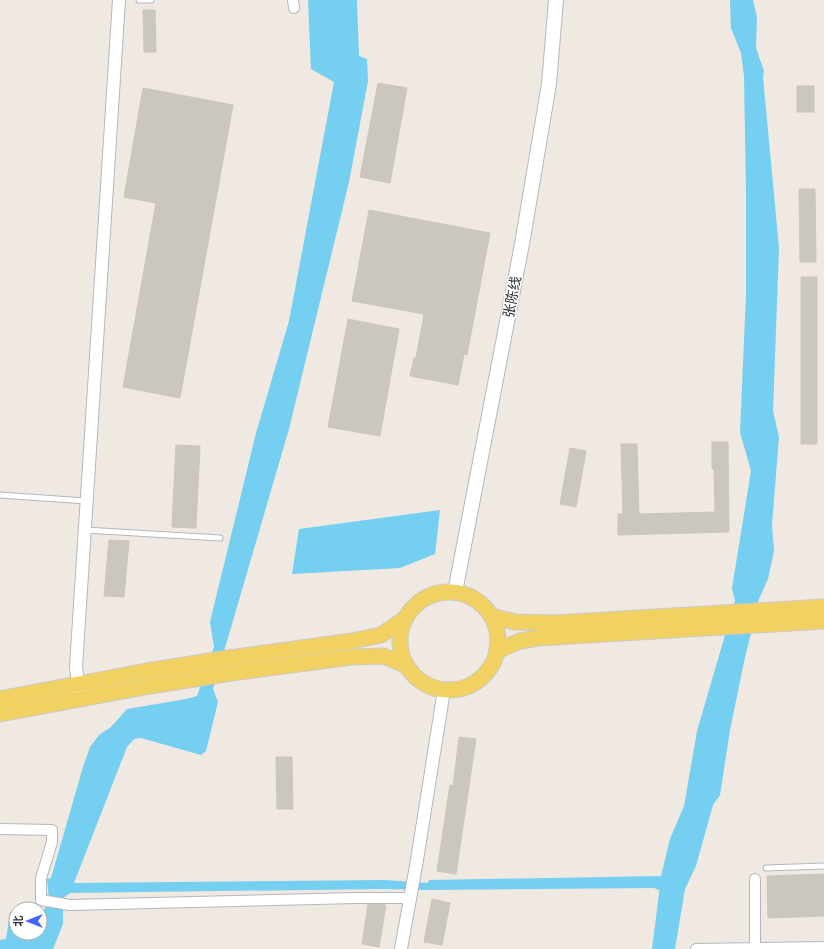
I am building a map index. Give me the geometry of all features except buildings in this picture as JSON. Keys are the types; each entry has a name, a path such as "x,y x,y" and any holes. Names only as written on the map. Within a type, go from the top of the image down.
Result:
{"main road":[{"name":"张陈线","path":"455,592 522,244 549,84 556,0"},
{"path":"0,714 150,686 231,673 351,657 384,656 405,665 420,681 433,688 457,690 469,686 479,680 491,666 497,650 498,634 494,620 477,600 464,594 448,591 431,594 418,602 410,610 404,620 400,633 400,649 405,665"},
{"path":"497,650 520,641 538,638 765,617 824,607"},
{"path":"491,616 515,622 721,620"},
{"path":"765,617 824,621"},
{"path":"0,699 147,671 352,641 381,635 404,620"}],"street":[{"path":"80,699 76,667 119,0"},
{"path":"401,949 444,690"},
{"path":"0,829 52,830 52,842 41,878 41,900 45,901 70,905 410,898"},
{"path":"755,878 755,949"},
{"path":"696,949 824,947"}],"lane":[{"path":"139,0 151,0"},
{"path":"0,495 87,501"},
{"path":"85,530 220,538"},
{"path":"766,868 824,866"}],"water":[{"path":"308,0 357,0 359,56 367,59 368,81 349,182 289,429 213,689 218,702 206,751 201,755 141,738 134,739 127,747 74,883 385,880 428,883 429,880 661,876 670,839 684,806 697,731 735,601 732,588 751,471 740,432 746,296 744,76 741,53 731,28 730,0 753,0 757,17 756,48 764,71 763,77 779,248 773,411 779,437 772,525 774,551 768,579 759,599 744,662 730,730 720,795 713,805 696,866 685,889 675,949 652,949 659,894 659,890 654,888 383,889 70,893 63,898 63,924 53,949 0,949 0,940 6,939 8,926 8,941 48,941 49,899 47,879 51,878 90,747 99,735 111,727 127,709 197,696 214,647 210,622 256,433 289,321 334,82 311,69"},
{"path":"440,510 435,554 400,568 292,574 299,529"}]}
